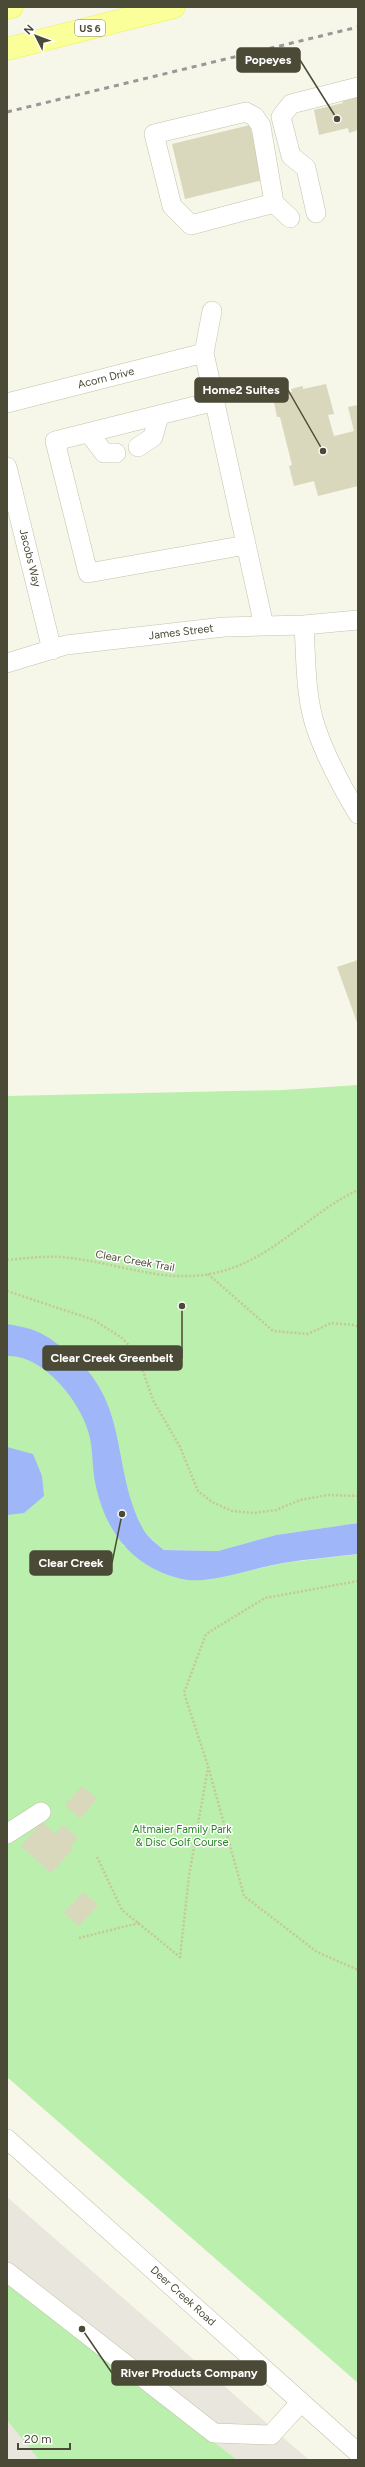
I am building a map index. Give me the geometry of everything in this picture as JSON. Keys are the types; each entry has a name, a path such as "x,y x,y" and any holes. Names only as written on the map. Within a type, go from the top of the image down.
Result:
{"main road":[{"path":"7,8 12,7"},
{"name":"US 6","path":"7,49 174,7"}],"street":[{"path":"316,213 306,168 290,156 281,117 291,104 358,87"},
{"path":"274,203 191,225 172,206 154,134 246,112 255,117 262,126 274,203 290,218"},
{"path":"212,311 204,353 264,626"},
{"name":"Acorn Drive","path":"7,403 204,353"},
{"path":"215,402 55,442 88,573 246,545"},
{"path":"138,447 153,437 159,416"},
{"path":"89,433 104,453 116,453"},
{"name":"Jacobs Way","path":"7,467 52,650"},
{"name":"James Street","path":"7,663 66,645 224,627 304,625 358,620"},
{"path":"304,625 307,676 316,728 345,792 358,814"},
{"path":"7,1834 41,1812"},
{"name":"Deer Creek Road","path":"7,2139 358,2453"},
{"path":"7,2272 214,2433 271,2435 301,2402"}],"path":[{"name":"Clear Creek Trail","path":"7,1260 44,1256 72,1258 168,1277 207,1274 226,1270 260,1256 341,1198 358,1190"},
{"path":"207,1274 272,1331 308,1334 331,1323 355,1325 358,1327"},
{"path":"7,1291 94,1320 122,1338 137,1354 153,1400 180,1447 198,1491 212,1502 232,1511 254,1513 276,1510 300,1500 328,1495 358,1496"},
{"path":"358,1581 265,1598 206,1634 184,1693 208,1766 244,1896 317,1952 358,1970"},
{"path":"97,1857 122,1910 180,1957 189,1876 208,1766"},
{"path":"79,1938 138,1923"}],"shaded area":[{"path":"7,2197 309,2460 7,2460"}],"green space":[{"name":"Altmaier Family Park & Disc Golf Course","path":"358,1085 358,1523 276,1535 218,1551 164,1550 148,1536 122,1545 189,1580 220,1577 283,1563 358,1554 358,2383 7,2077 7,1096 283,1090"},
{"path":"7,2280 237,2460 39,2460 7,2420"}],"water":[{"path":"7,1324 41,1333 69,1353 89,1372 102,1392 111,1414 126,1482 133,1505 143,1529 152,1540 164,1550 218,1551 276,1535 358,1523 358,1554 283,1563 222,1577 198,1580 188,1580 169,1575 153,1568 125,1547 106,1518 95,1482 89,1434 85,1421 78,1408 69,1395 47,1371 21,1357 7,1356"},
{"path":"7,1447 33,1454 42,1476 44,1496 24,1513 7,1515"}],"building":[{"path":"357,95 358,130 349,133 348,128 319,135 314,110 343,103 342,99"},
{"path":"250,125 263,180 185,199 172,144"},
{"path":"326,384 334,414 328,415 334,436 354,431 348,407 358,405 358,486 318,496 314,481 294,486 289,466 292,465 280,417 277,417 273,397 292,392 291,389 303,386 303,389"},
{"path":"358,960 358,1025 337,967"},
{"path":"82,1786 97,1799 80,1819 65,1805"},
{"path":"42,1822 55,1834 63,1825 78,1838 70,1847 73,1849 51,1873 21,1846"},
{"path":"83,1892 98,1905 79,1926 64,1913"}],"railway":[{"path":"7,112 358,27"}],"place":[{"name":"Popeyes","path":"337,119"},
{"name":"Home2 Suites","path":"323,451"},
{"name":"Clear Creek Greenbelt","path":"182,1306"},
{"name":"Clear Creek","path":"122,1514"},
{"name":"River Products Company","path":"82,2329"}]}
